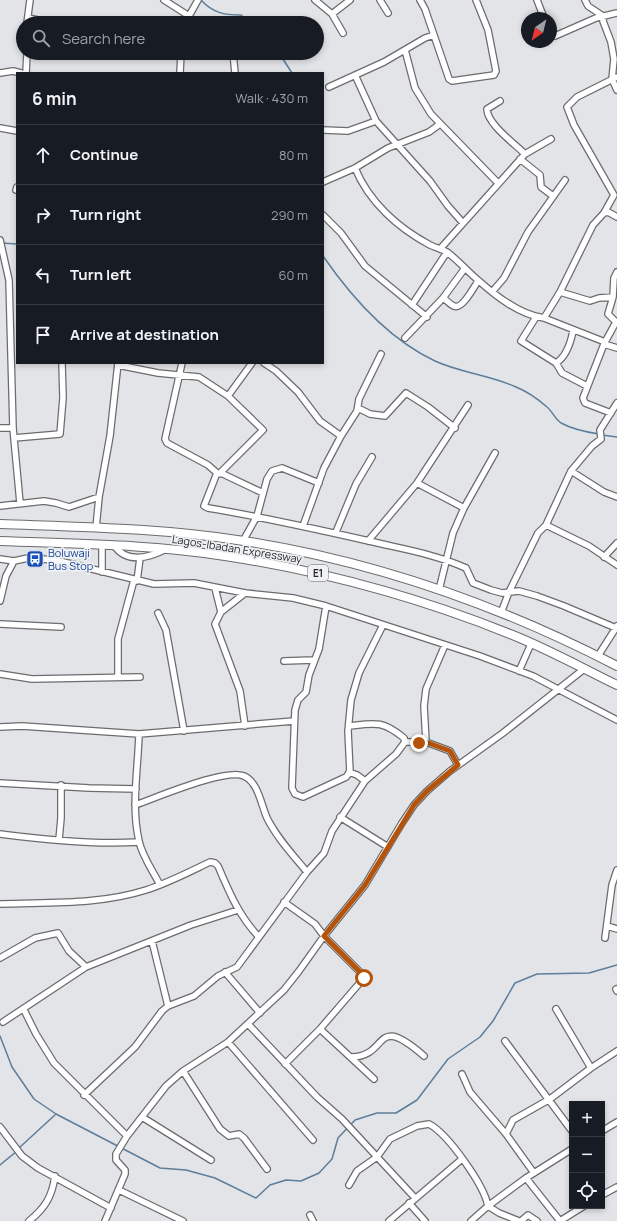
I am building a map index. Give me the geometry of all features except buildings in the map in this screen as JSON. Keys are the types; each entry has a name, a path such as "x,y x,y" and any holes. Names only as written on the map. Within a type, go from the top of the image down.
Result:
{"highway":[{"name":"Lagos-Ibadan Expressway","path":"0,524 146,530 244,541 364,567 439,590 501,613 617,666"},
{"name":"Lagos-Ibadan Expressway","path":"0,541 102,544 167,549 225,556 324,574 426,602 511,634 617,685"}],"street":[{"path":"28,16 30,0"},
{"path":"164,0 189,16 198,0"},
{"path":"315,0 332,14 343,33"},
{"path":"332,14 350,0"},
{"path":"380,0 388,13"},
{"path":"416,0 425,9"},
{"path":"420,0 425,9 448,78 452,81 494,75 496,71 488,30 476,0"},
{"path":"536,0 541,12"},
{"path":"585,0 588,6 603,16"},
{"path":"557,35 603,16 617,13"},
{"path":"603,16 603,21 611,42 617,90"},
{"path":"330,87 405,50 425,38 434,35"},
{"path":"405,50 416,88 432,114 498,183"},
{"path":"26,72 27,60"},
{"path":"180,72 181,60"},
{"path":"234,60 235,72"},
{"path":"0,73 13,71 18,72"},
{"path":"355,75 376,121 430,181 448,206 463,223"},
{"path":"544,318 560,292 593,225 604,213 614,195 574,126 567,107 577,97 615,78"},
{"path":"500,101 487,109 489,115 503,134 510,138 525,154"},
{"path":"324,130 348,131 376,121"},
{"path":"324,182 355,168 396,145 430,132 440,124"},
{"path":"0,128 16,132"},
{"path":"440,249 525,154 551,139"},
{"path":"520,159 540,175 541,187 553,196"},
{"path":"355,168 360,181 372,198 389,216 432,246 447,252 478,281 512,306 536,317 544,318 617,348"},
{"path":"492,292 504,278 528,232 565,180"},
{"path":"604,213 608,212 617,217"},
{"path":"324,216 341,233 365,266 427,317"},
{"path":"0,240 9,280 14,352 14,438 20,503"},
{"path":"412,305 447,252"},
{"path":"405,338 444,298 465,268"},
{"path":"611,412 583,401 587,386 604,343 616,322 608,314 613,297 614,278 617,272"},
{"path":"444,298 451,304 458,307 462,304 478,281"},
{"path":"560,292 590,301 600,298 613,297"},
{"path":"536,317 521,341 556,363 562,374 587,386"},
{"path":"556,363 562,357 571,340 573,331"},
{"path":"303,526 319,483 341,436 358,408 359,399 381,354"},
{"path":"14,438 60,434 63,398 62,364"},
{"path":"96,528 99,497 110,436 118,364 158,374 178,374 199,377 228,396 263,430 218,473 204,506 336,532 446,559 466,568 474,583 491,590 502,593 519,591 537,596 616,627 598,656"},
{"path":"182,364 178,374 165,439 208,465 218,473 263,493"},
{"path":"228,396 251,364"},
{"path":"266,364 276,371 298,392 320,421 341,436"},
{"path":"358,408 370,414 385,416 406,393 428,407 454,428"},
{"path":"501,613 509,592 538,533 546,525 571,472 592,446 601,439 600,430 617,403"},
{"path":"368,540 417,483 468,405"},
{"path":"0,428 14,428"},
{"path":"439,590 453,532 464,508 495,453"},
{"path":"336,532 356,484 372,457"},
{"path":"244,541 257,516 267,479 272,471 282,468 319,483"},
{"path":"571,472 604,492 617,497"},
{"path":"417,483 464,508"},
{"path":"0,506 44,501 56,503 69,508 99,497"},
{"path":"546,525 589,546 617,565"},
{"path":"604,557 617,543"},
{"path":"102,544 102,572"},
{"path":"114,545 118,551 125,555 140,558 153,555 167,549"},
{"path":"0,559 14,561 28,558 55,560 154,584 194,583 245,593 293,598 326,606 445,644 519,671 559,689 617,720"},
{"path":"118,677 118,640 140,558"},
{"path":"0,601 6,576 14,561"},
{"path":"215,588 221,612"},
{"path":"245,593 221,612 215,624 240,692 245,726"},
{"path":"326,606 323,632 309,675 306,692 298,700 294,721 291,774 292,788 295,794 303,797 346,777 351,768 349,726 351,700 359,673 383,625"},
{"path":"158,613 166,630 184,731"},
{"path":"0,624 61,627"},
{"path":"426,742 424,706 426,689 445,644"},
{"path":"519,671 531,644"},
{"path":"284,661 314,660"},
{"path":"105,1221 124,1179 125,1170 116,1160 116,1154 126,1138 166,1086 183,1071 228,1042 260,1013 296,976 324,936 365,885 414,805 427,791 458,765 493,741 584,669"},
{"path":"0,674 32,679 140,677"},
{"path":"0,727 22,726 139,734 294,721"},
{"path":"349,726 379,723 395,731 404,738 405,742"},
{"path":"139,734 135,805 139,842 160,885"},
{"path":"405,742 426,742 450,751 458,765"},
{"path":"84,1095 136,1047 162,1011 168,1006 194,996 218,976 237,967 284,902 324,853 332,831 365,781 396,754 405,742"},
{"path":"349,772 357,774 365,781"},
{"path":"135,805 201,782 225,776 243,775 258,791 273,829 307,872"},
{"path":"0,783 136,789"},
{"path":"59,840 61,785"},
{"path":"340,817 388,848"},
{"path":"0,834 59,840 120,843 139,842"},
{"path":"0,904 82,901 111,898 160,885 210,862 215,863 218,866 238,910 248,925 259,937"},
{"path":"605,938 612,885 617,870"},
{"path":"284,902 315,924 324,936 360,972 364,978 320,1029 285,1064"},
{"path":"3,1022 24,1010 86,967 191,925 238,910"},
{"path":"607,926 617,929"},
{"path":"0,958 35,938 58,932 69,951 86,967"},
{"path":"152,941 168,1006"},
{"path":"225,972 260,1013"},
{"path":"556,1009 591,1068"},
{"path":"24,1010 54,1063 126,1138"},
{"path":"248,1024 317,1097 342,1120 415,1198"},
{"path":"320,1029 374,1079"},
{"path":"351,1057 364,1055 386,1037 392,1035 407,1042 424,1056"},
{"path":"505,1040 569,1127"},
{"path":"228,1042 313,1140"},
{"path":"506,1134 513,1120 550,1099 591,1068 617,1051"},
{"path":"183,1071 220,1129 229,1136 239,1134 244,1138 267,1168"},
{"path":"462,1074 470,1092 506,1134 534,1173"},
{"path":"142,1117 210,1160"},
{"path":"605,1129 617,1122"},
{"path":"349,1185 357,1172 377,1157 390,1139 426,1124 431,1126 445,1138 462,1159 474,1177 486,1199 488,1206 499,1213 520,1221 528,1215 537,1221"},
{"path":"0,1127 22,1156 38,1168 111,1208"},
{"path":"471,1221 488,1206 526,1178 569,1151"},
{"path":"389,1221 462,1159"},
{"path":"29,1221 46,1206 50,1199 55,1176"},
{"path":"526,1178 560,1221 579,1209"},
{"path":"605,1194 617,1187"},
{"path":"119,1190 183,1221"},
{"path":"409,1203 424,1221"},
{"path":"498,1220 499,1213"},
{"path":"310,1215 313,1221"}],"waterway":[{"path":"201,0 210,8 224,14 242,16"},
{"path":"284,60 291,72"},
{"path":"2,243 16,244"},
{"path":"324,257 346,287 372,316 418,352 445,365 506,383 520,389 544,404 561,423 579,430 599,434"},
{"path":"602,435 617,437"},
{"path":"0,1036 12,1067 34,1099 56,1114 160,1168 186,1170 215,1178 256,1198 270,1185 286,1180 301,1181 319,1173 332,1159 338,1138 355,1120 377,1113 396,1113 417,1100 448,1059 480,1037 493,1021 515,983 537,974 589,973 617,965"},
{"path":"19,1148 56,1114"},
{"path":"0,1165 17,1151"}],"place":[{"name":"Boluwaji Bus Stop","path":"35,559"}],"route":[{"path":"364,978 360,972 324,936 365,885 414,805 427,791 458,765 450,751 426,742 419,743"}]}
